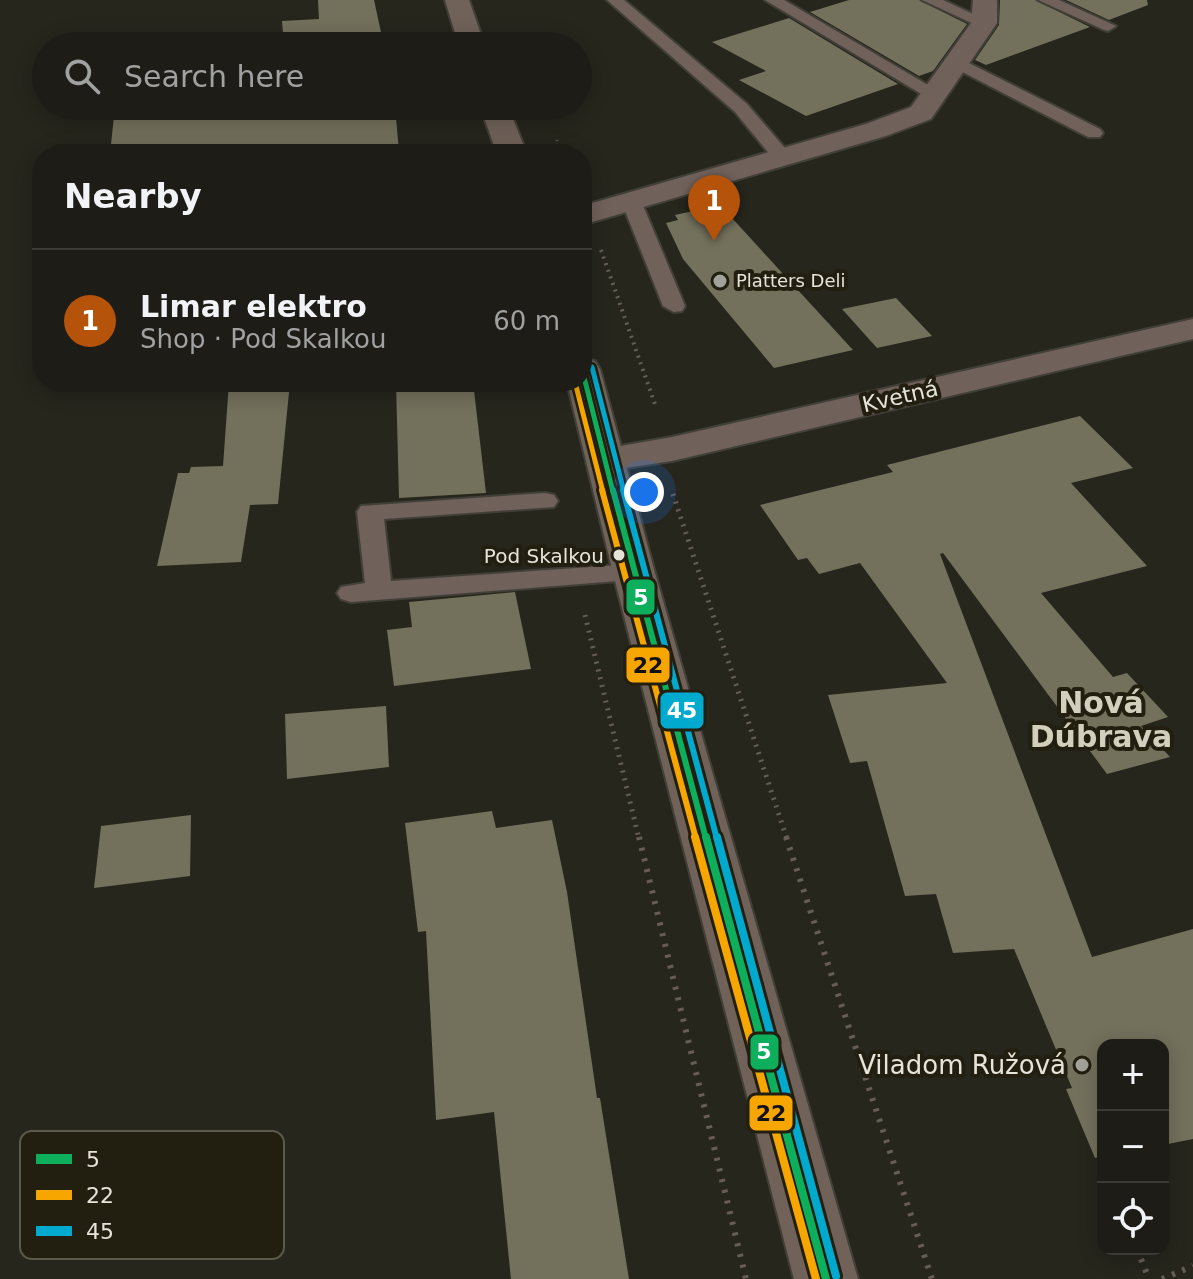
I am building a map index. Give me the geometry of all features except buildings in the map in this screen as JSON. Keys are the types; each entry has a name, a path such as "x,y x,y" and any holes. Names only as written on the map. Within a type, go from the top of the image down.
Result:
{"main road":[{"path":"457,0 467,32"},
{"path":"499,120 508,144"},
{"path":"588,392 634,573 826,1279"}],"street":[{"path":"592,214 783,158 921,113 957,62 984,11"},
{"name":"Kvetná","path":"606,459 672,449 1193,329"}],"lane":[{"path":"615,0 741,108 783,158"},
{"path":"773,0 934,94"},
{"path":"930,0 984,11"},
{"path":"1046,0 1108,26"},
{"path":"957,62 1094,133"},
{"path":"632,203 674,306"},
{"path":"379,591 370,512 545,501"},
{"path":"351,593 634,573"}],"path":[{"path":"592,235 672,449 671,487 932,1279"},
{"path":"576,577 746,1279"},
{"path":"1139,1255 1149,1279"},
{"path":"1162,1279 1193,1266"}],"transit line":[{"name":"45","path":"592,367 644,570 836,1276"},
{"name":"22","path":"578,392 624,576 816,1279"},
{"name":"5","path":"588,392 826,1279"}],"place":[{"name":"Limar elektro","path":"714,241"},
{"name":"Platters Deli","path":"720,281"},
{"name":"Pod Skalkou","path":"619,555"},
{"name":"Viladom Ružová","path":"1082,1065"}],"district":[{"name":"Nová Dúbrava","path":"1101,720"}]}
